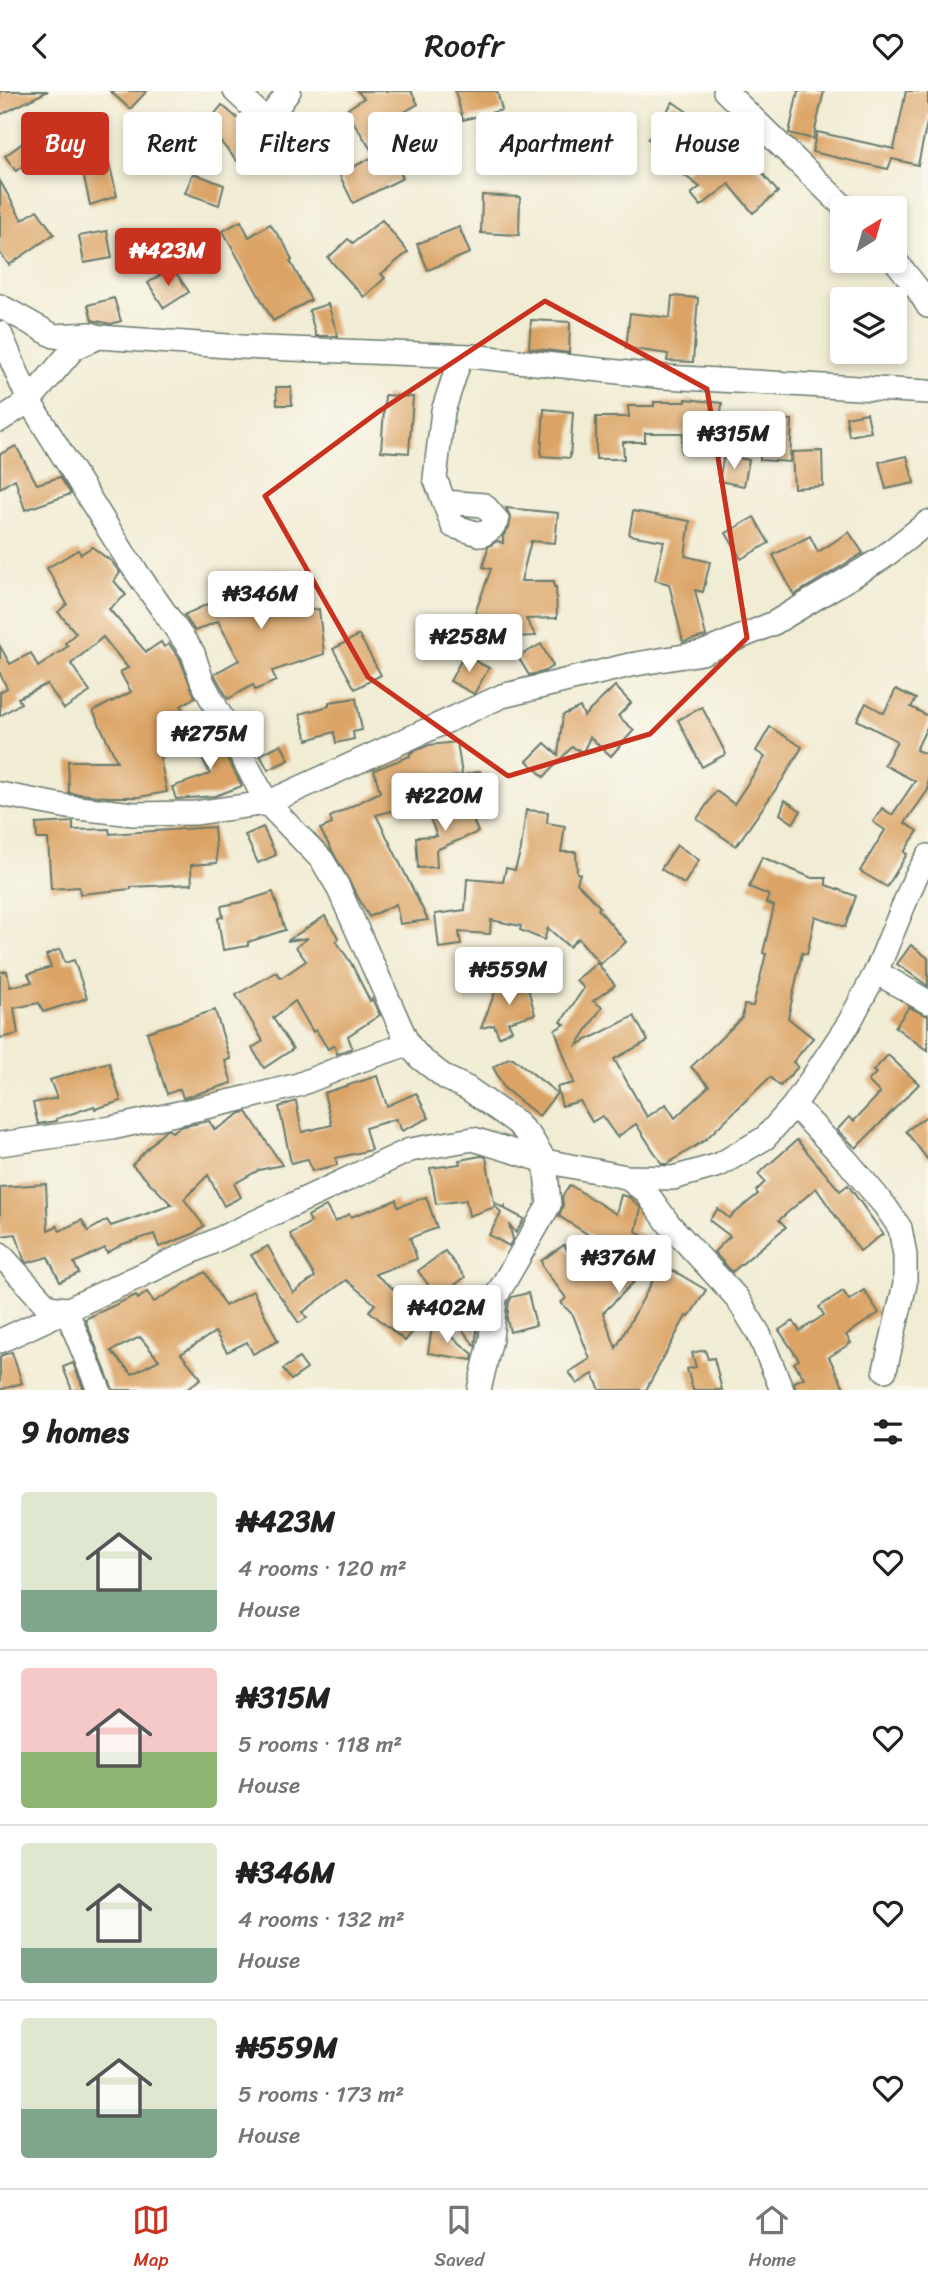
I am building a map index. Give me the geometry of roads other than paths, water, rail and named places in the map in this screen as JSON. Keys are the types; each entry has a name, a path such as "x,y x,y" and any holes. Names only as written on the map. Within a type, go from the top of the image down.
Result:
{"street":[{"path":"235,91 267,121 289,91"},
{"path":"725,91 833,196"},
{"path":"905,273 928,306"},
{"path":"0,306 54,336 91,334 99,337 242,347 461,356 665,377 927,389"},
{"path":"0,333 29,401 126,557 193,653 202,681 267,803 321,860 337,885 408,1044 446,1078 467,1088 516,1122 531,1138 545,1161 549,1205 495,1299 491,1339 480,1390"},
{"path":"0,420 29,401 74,348 99,337"},
{"path":"444,502 435,478 443,411 461,356"},
{"path":"0,793 68,807 134,814 195,813 267,803 502,696 630,665 702,653 762,628 881,559 928,522"},
{"path":"0,1341 410,1150 473,1139 545,1161 626,1177 673,1178 719,1165 765,1138 794,1105 849,1023 876,972 915,878 928,856"},
{"path":"876,972 928,1002"},
{"path":"0,1144 112,1128 249,1097 298,1084 408,1044"},
{"path":"794,1105 848,1162 900,1228 905,1255 905,1284 885,1370"},
{"path":"626,1177 646,1192 669,1224 737,1298 759,1334 782,1390"},
{"path":"0,1254 48,1307 66,1309"},
{"path":"66,1309 99,1390"}]}
